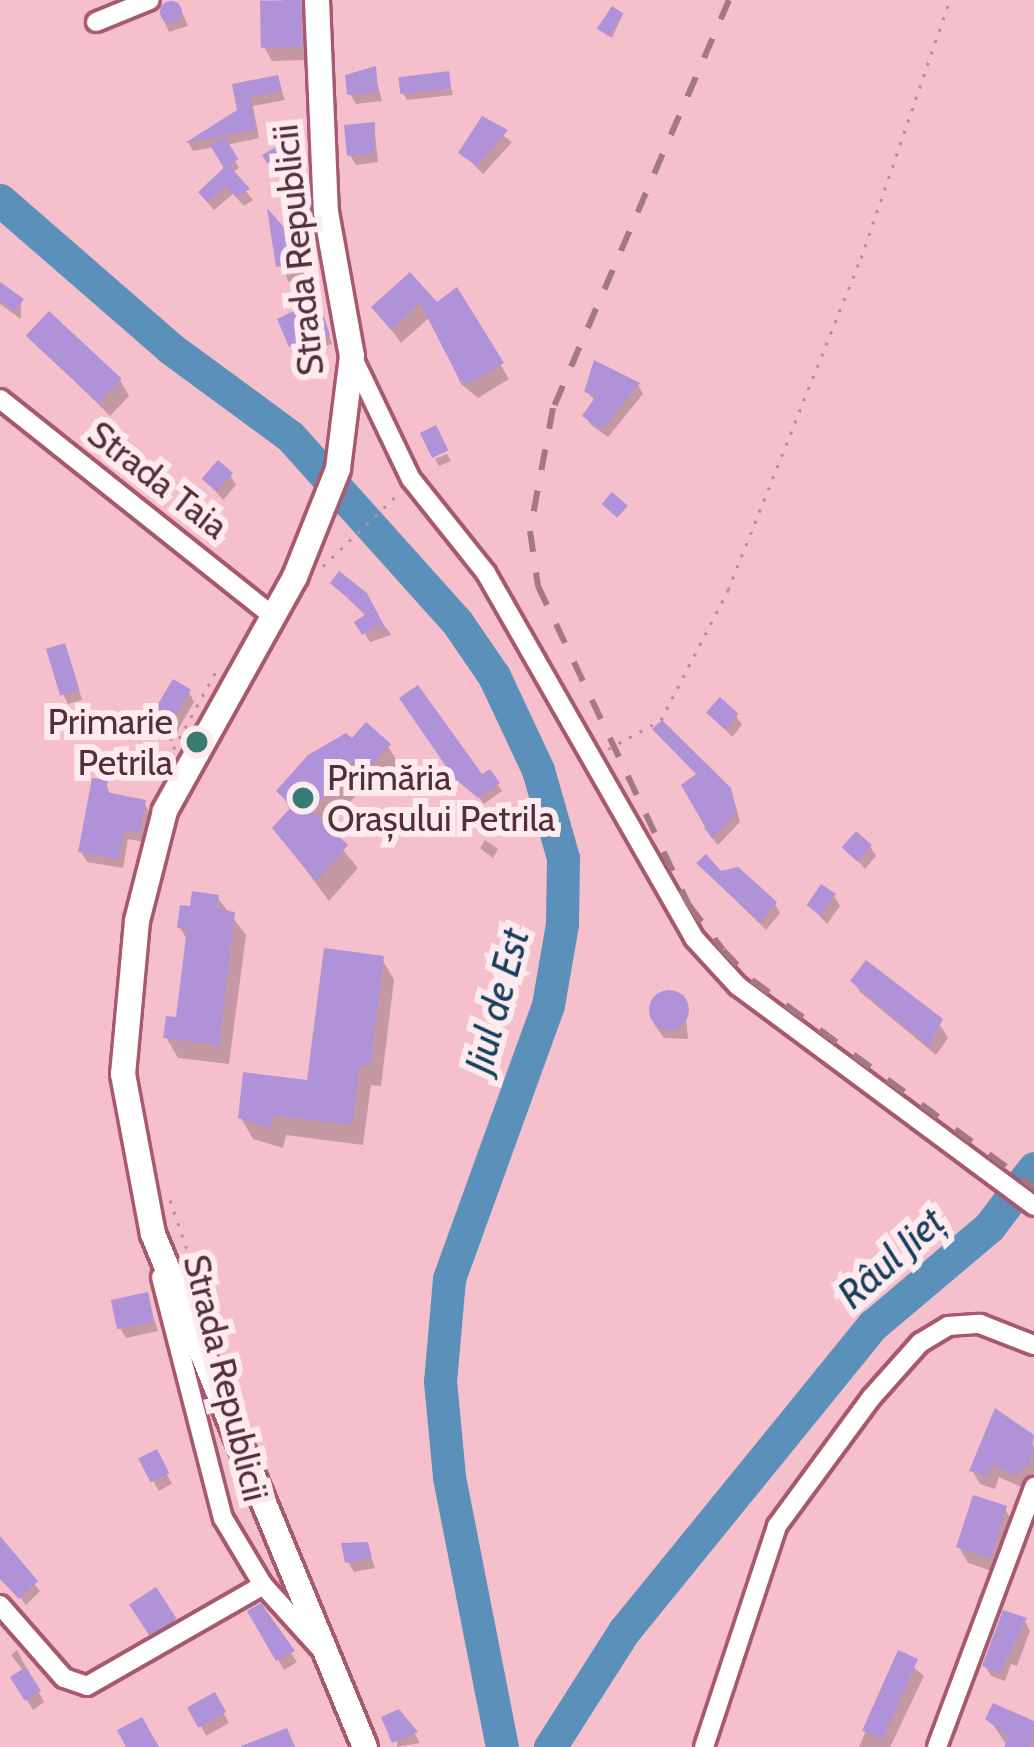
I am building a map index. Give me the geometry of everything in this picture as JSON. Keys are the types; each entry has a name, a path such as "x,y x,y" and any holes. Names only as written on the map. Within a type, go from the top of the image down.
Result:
{"main road":[{"name":"Strada Republicii","path":"317,0 326,212 352,356 346,412 328,505 295,578 176,782 136,921 123,1074 152,1234 364,1747"}],"street":[{"path":"96,22 150,0"},
{"path":"352,356 411,479 486,573 596,754 694,938 738,986 941,1144 1034,1206"},
{"name":"Strada Taia","path":"0,399 273,616"},
{"name":"Strada Republicii","path":"152,1234 211,1488 263,1586 322,1650"},
{"path":"704,1747 777,1526 871,1398 920,1343 948,1326 980,1324 1034,1345"},
{"path":"937,1747 1034,1487"},
{"path":"0,1605 64,1678 87,1686 263,1586"}],"path":[{"path":"596,754 661,720 728,590 861,258 950,0"},
{"path":"345,550 411,479"},
{"path":"159,783 173,743 222,664"},
{"path":"167,1193 199,1285"}],"building":[{"path":"301,0 302,47 261,48 260,1"},
{"path":"171,1 182,12 171,23 160,12"},
{"path":"612,6 624,14 609,36 597,28"},
{"path":"376,66 378,92 347,95 345,75"},
{"path":"449,71 451,88 400,94 398,77"},
{"path":"278,75 282,91 250,97 256,129 185,143 237,110 232,84"},
{"path":"482,116 508,130 477,166 458,153"},
{"path":"375,122 374,153 347,156 344,125"},
{"path":"303,131 303,158 274,175 262,155"},
{"path":"225,137 238,159 224,168 210,146"},
{"path":"228,164 250,189 236,197 226,186 207,202 198,192"},
{"path":"304,192 314,240 311,241 286,196"},
{"path":"267,208 312,259 276,267"},
{"path":"410,272 437,302 457,287 504,363 468,384 460,381 420,303 391,330 371,307"},
{"path":"0,282 24,299 15,311 0,301"},
{"path":"318,299 330,335 289,347 277,319"},
{"path":"49,311 121,379 98,403 26,336"},
{"path":"594,360 640,383 602,430 582,416 596,396 584,392"},
{"path":"436,425 448,450 432,458 420,433"},
{"path":"218,460 233,473 217,492 202,479"},
{"path":"612,492 628,506 617,518 602,504"},
{"path":"339,571 367,593 388,633 378,624 362,635 354,622 366,614 330,583"},
{"path":"65,643 79,690 60,696 46,649"},
{"path":"173,679 191,690 164,734 146,724"},
{"path":"418,685 482,774 490,769 500,783 478,798 454,778 399,698"},
{"path":"720,697 739,714 725,729 706,713"},
{"path":"662,720 731,788 737,812 712,839 681,785 696,774 652,729"},
{"name":"Primăria Orașului Petrila","path":"366,722 391,744 365,772 354,763 311,811 348,845 316,882 272,828 292,806 276,791 308,755 346,733 352,738"},
{"path":"92,778 108,780 106,792 146,800 139,833 124,830 119,859 78,852"},
{"path":"856,831 872,845 857,861 842,848"},
{"path":"706,854 721,871 738,867 777,902 760,923 696,863"},
{"path":"821,884 836,894 821,916 806,906"},
{"path":"192,891 219,895 217,909 235,912 219,1045 163,1038 166,1016 176,1017 187,929 177,928 180,905 190,906"},
{"path":"324,948 384,956 370,1066 360,1065 352,1125 275,1115 271,1128 238,1118 243,1072 307,1080"},
{"path":"866,960 943,1019 929,1047 850,981"},
{"path":"669,990 683,996 689,1010 683,1024 669,1030 655,1024 649,1010 655,996"},
{"path":"148,1292 154,1321 117,1329 111,1300"},
{"path":"995,1408 1034,1435 1030,1464 1014,1475 992,1465 988,1476 969,1471"},
{"path":"157,1449 169,1473 151,1483 138,1459"},
{"path":"973,1495 1007,1506 990,1558 956,1547"},
{"path":"0,1536 38,1581 19,1599 0,1579"},
{"path":"368,1542 372,1558 345,1563 341,1543"},
{"path":"156,1587 177,1619 150,1636 129,1604"},
{"path":"261,1603 295,1651 276,1661 247,1611"},
{"path":"1003,1610 1027,1618 1000,1673 982,1666"},
{"path":"898,1650 918,1659 882,1739 862,1730"},
{"path":"26,1667 41,1691 25,1701 10,1677"},
{"path":"215,1692 226,1712 198,1728 187,1708"},
{"path":"993,1703 1034,1721 1030,1747 1004,1747 1009,1737 985,1719"},
{"path":"399,1709 418,1732 392,1743 381,1717"},
{"path":"142,1717 159,1747 126,1747 117,1730"},
{"path":"287,1728 295,1747 241,1746"}],"waterway":[{"name":"Jiul de Est","path":"0,200 170,348 290,436 457,622 494,676 538,770 563,858 562,924 548,1005 449,1279 440,1381 449,1477 502,1747"},
{"name":"Jiul de Est","path":"550,1747 624,1631 873,1325 989,1227 1034,1168"}],"railway":[{"path":"729,0 553,408 530,531 538,586 689,905 723,950 752,980 1034,1187"}],"place":[{"name":"Primarie Petrila","path":"197,742"},
{"name":"Primăria Orașului Petrila","path":"303,798"}],"water label":[{"name":"Râul Jieț","path":"891,1258"}]}
